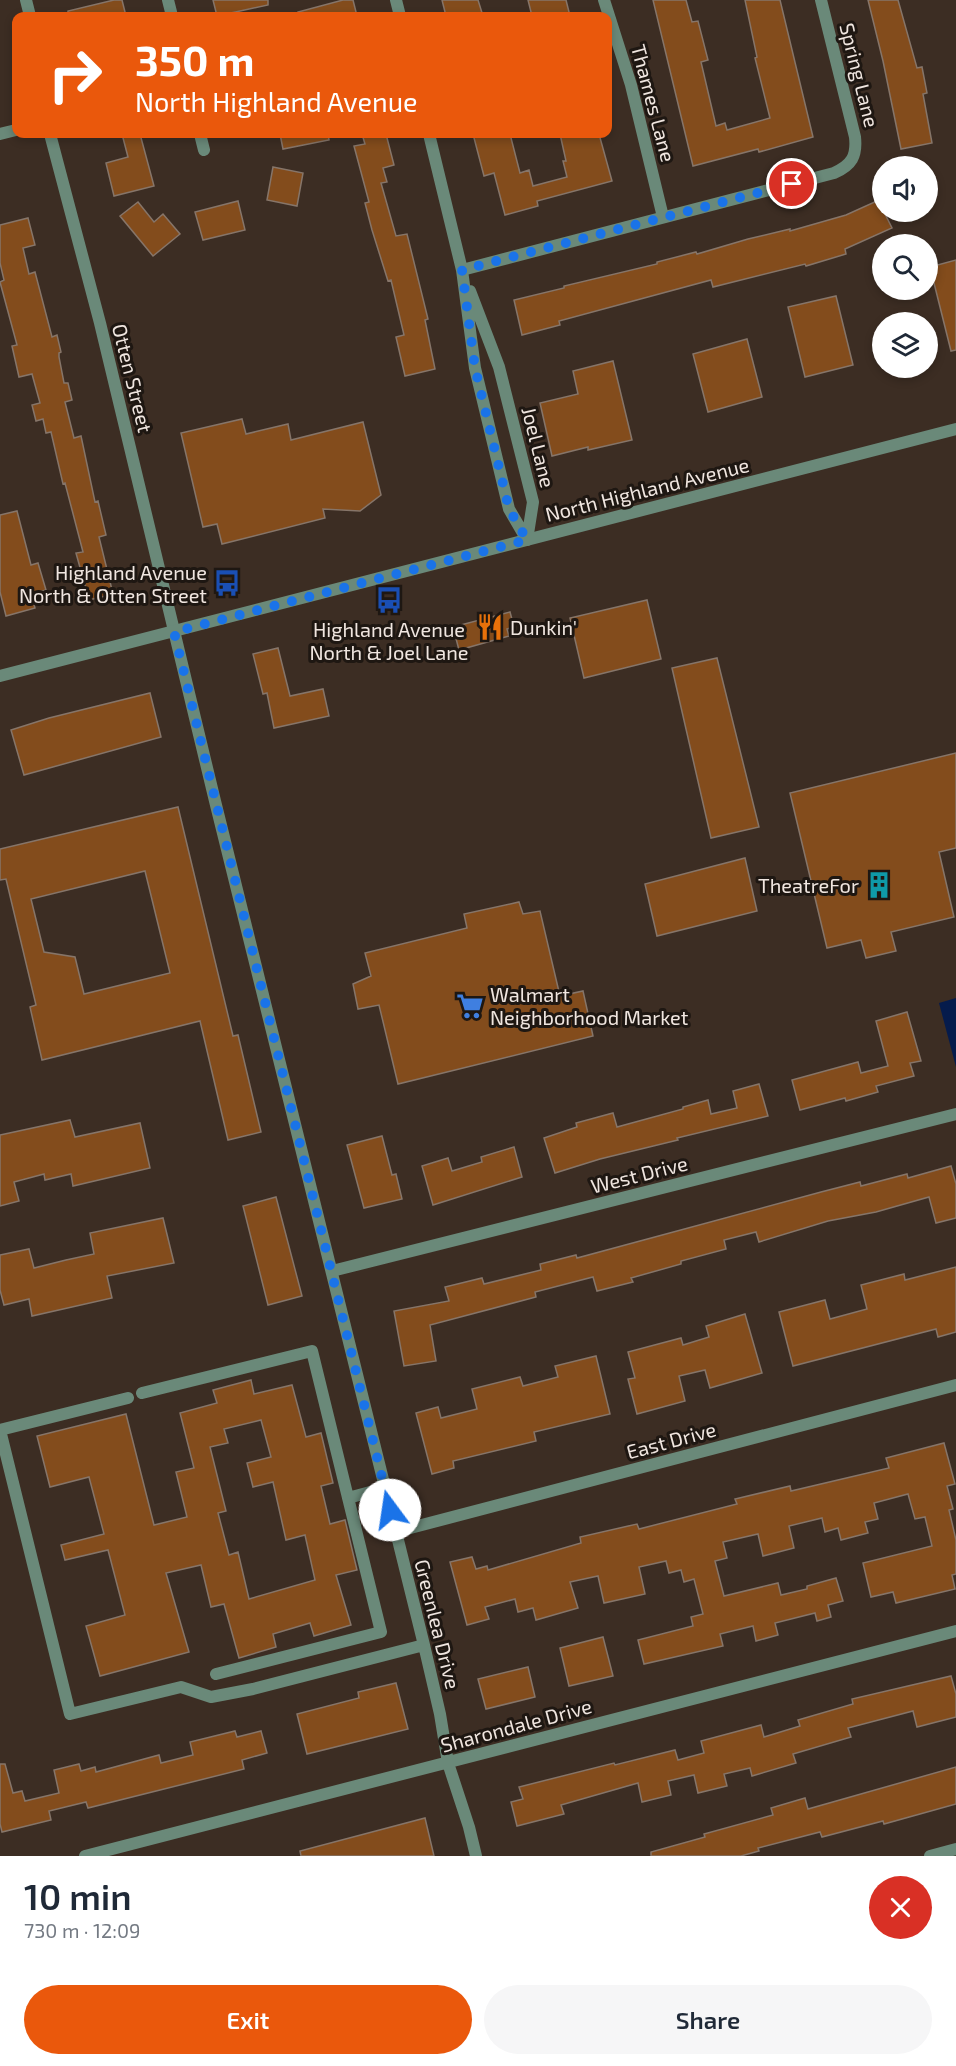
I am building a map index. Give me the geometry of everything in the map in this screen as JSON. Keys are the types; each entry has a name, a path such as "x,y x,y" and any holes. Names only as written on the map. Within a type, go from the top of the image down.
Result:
{"street":[{"name":"Spring Lane","path":"663,217 834,173 846,168 853,159 856,150 855,137 822,0"},
{"name":"Thames Lane","path":"612,25 631,85 663,217"},
{"name":"Otten Street","path":"51,138 100,323 174,632"},
{"path":"201,138 204,150"},
{"name":"Joel Lane","path":"430,138 462,270 475,368 509,509 527,540"},
{"path":"462,270 663,217"},
{"name":"Joel Lane","path":"462,270 499,367 533,502 527,540"},
{"name":"North Highland Avenue","path":"0,676 956,429"},
{"name":"Greenlea Drive","path":"174,632 424,1645 440,1714 448,1763 476,1856"},
{"name":"West Drive","path":"332,1271 956,1114"},
{"path":"142,1394 312,1351 381,1632 216,1674"},
{"name":"East Drive","path":"395,1532 956,1385"},
{"path":"128,1398 0,1430 70,1714 181,1687 211,1696 253,1689 424,1645"},
{"path":"348,1498 385,1488"},
{"name":"Sharondale Drive","path":"85,1856 956,1631"},
{"path":"930,1856 956,1849"}],"water":[{"path":"956,998 956,1067 939,1003"}],"building":[{"path":"122,0 125,12 68,12"},
{"path":"213,0 268,0 268,5 236,12 216,12"},
{"path":"343,0 353,0 356,12 298,12"},
{"path":"442,0 478,0 482,12 445,12"},
{"path":"528,0 566,0 569,12 531,12"},
{"path":"653,0 686,0 692,22 698,21 708,60 701,62 716,126 725,123 727,130 770,118 755,58 757,57 745,0 780,0 813,137 759,152 758,149 693,166"},
{"path":"868,0 898,0 917,68 922,67 927,93 923,94 932,143 901,149"},
{"path":"123,138 141,138 154,186 114,196 106,163 128,157"},
{"path":"281,138 329,138 329,140 283,149"},
{"path":"363,138 387,138 394,165 383,168 387,182 381,183 396,236 407,234 428,319 425,320 435,369 405,376 396,337 404,335 391,280 388,281 372,230 365,203 369,202 354,146 365,144"},
{"path":"474,138 511,138 520,173 529,170 533,186 567,177 561,138 600,138 612,181 537,201 538,206 505,215 494,173 484,176"},
{"path":"273,167 303,173 297,206 267,200"},
{"path":"238,201 245,230 203,240 195,212"},
{"path":"138,202 154,222 163,214 180,234 153,256 120,216"},
{"path":"872,203 872,222 889,222 892,228 879,234 872,234 872,237 845,249 846,254 806,266 805,264 713,287 711,280 559,321 560,325 522,335 514,300 846,215"},
{"path":"28,218 35,245 23,248 29,274 35,272 52,337 57,335 64,383 68,383 72,400 65,402 74,438 81,436 95,502 98,501 106,535 99,537 113,594 89,600 76,553 83,552 65,483 63,484 51,432 46,433 43,419 36,421 32,405 40,403 32,374 19,377 12,346 17,345 0,282 4,280 0,263 0,225"},
{"path":"956,260 956,350 951,351 938,299 938,265"},
{"path":"836,296 853,365 805,377 788,307"},
{"path":"747,339 762,397 708,412 693,354"},
{"path":"613,361 632,440 552,456 540,403 578,394 573,371"},
{"path":"242,419 246,434 288,424 291,440 363,422 381,495 360,511 323,509 325,518 222,544 217,524 203,527 181,433"},
{"path":"17,511 31,565 38,563 46,590 31,594 35,608 6,616 0,592 0,515"},
{"path":"647,600 661,659 584,678 570,618"},
{"path":"510,612 514,627 507,629 509,636 459,650 453,627"},
{"path":"278,648 290,696 323,689 329,716 274,728 267,693 263,694 253,654"},
{"path":"717,658 759,827 711,838 672,668"},
{"path":"150,693 161,737 24,775 11,730 49,718"},
{"name":"TheatreFor","path":"956,753 956,848 939,852 954,917 891,932 896,951 866,958 861,940 827,948 790,793"},
{"path":"178,807 233,1036 238,1035 261,1132 228,1140 200,1021 42,1060 30,1007 36,1005 6,879 0,880 0,849","holes":["145,871 170,973 84,994 75,957 44,952 31,899"]},
{"path":"745,858 757,911 657,936 645,884"},
{"path":"519,902 523,914 540,911 560,996 583,991 593,1036 398,1084 379,1005 358,1009 353,984 371,976 365,953 467,928 464,914"},
{"path":"907,1012 921,1061 910,1063 914,1076 876,1086 878,1092 800,1110 792,1080 858,1062 861,1073 888,1066 876,1021"},
{"path":"759,1084 768,1116 677,1138 678,1140 600,1159 555,1173 544,1138 577,1127 576,1123 613,1113 617,1127 708,1100 711,1114 737,1108 733,1091"},
{"path":"70,1120 75,1137 140,1123 150,1168 73,1186 71,1174 45,1180 44,1174 14,1182 19,1201 0,1206 0,1135"},
{"path":"382,1136 392,1175 396,1174 402,1199 364,1208 347,1145"},
{"path":"514,1147 522,1177 433,1205 422,1166 448,1158 452,1171 482,1162 481,1157"},
{"path":"951,1166 956,1184 956,1218 936,1223 929,1197 876,1212 828,1221 759,1242 756,1232 724,1240 726,1249 631,1278 633,1282 597,1291 593,1277 535,1292 536,1297 430,1325 436,1361 404,1366 394,1311 449,1301 445,1287 482,1278 484,1284 541,1270 540,1264 576,1255 577,1258 860,1182 861,1186 907,1174 908,1178"},
{"path":"276,1197 302,1296 268,1305 243,1206"},
{"path":"163,1218 174,1263 107,1276 112,1298 32,1316 29,1299 4,1305 0,1290 0,1255 29,1249 34,1268 94,1254 90,1233"},
{"path":"956,1267 956,1332 938,1337 936,1329 793,1366 779,1312 825,1300 830,1319 867,1309 861,1285 904,1274 905,1280"},
{"path":"745,1314 762,1373 710,1388 705,1370 679,1376 685,1401 637,1414 628,1379 635,1378 628,1352 681,1338 683,1345 709,1337 706,1326"},
{"path":"596,1356 610,1414 534,1432 536,1441 453,1461 454,1468 432,1474 416,1413 438,1407 441,1418 477,1409 472,1389 520,1377 523,1386 558,1377 555,1366"},
{"path":"251,1380 254,1394 292,1385 306,1437 321,1433 333,1483 321,1486 330,1524 345,1520 357,1570 336,1575 351,1625 314,1636 310,1623 273,1634 276,1647 239,1658 224,1604 211,1607 201,1565 166,1573 189,1652 100,1676 86,1626 125,1615 108,1550 65,1560 61,1545 104,1534 89,1477 50,1487 37,1436 126,1414 154,1525 187,1517 176,1472 194,1468 180,1413 217,1403 213,1390","holes":["261,1420 271,1457 247,1463 253,1487 273,1482 286,1540 305,1535 315,1580 249,1599 238,1552 229,1555 218,1513 226,1511 210,1447 228,1443 224,1429"]},
{"path":"944,1443 955,1484 947,1486 953,1509 949,1510 956,1540 956,1574 952,1575 955,1589 896,1603 893,1592 871,1597 863,1563 932,1546 925,1517 915,1519 908,1494 874,1503 878,1519 865,1522 868,1533 841,1540 838,1528 825,1532 822,1518 789,1526 794,1548 763,1556 758,1534 723,1542 727,1558 715,1561 724,1596 778,1583 781,1595 807,1589 807,1586 836,1578 843,1601 828,1605 831,1617 817,1621 815,1613 775,1623 778,1635 756,1641 753,1626 720,1634 723,1646 644,1664 638,1640 693,1626 691,1617 703,1614 694,1579 684,1582 681,1570 669,1573 666,1561 639,1567 645,1594 604,1603 598,1576 570,1582 578,1608 536,1620 533,1608 518,1612 515,1599 485,1607 489,1619 467,1625 450,1562 472,1557 476,1569 487,1566 488,1570 581,1543 580,1537 637,1524 639,1529 737,1504 735,1499 790,1486 791,1491 889,1468 886,1458"},
{"path":"603,1637 613,1676 569,1686 560,1648"},
{"path":"528,1667 535,1697 486,1709 478,1679"},
{"path":"951,1676 956,1694 956,1717 917,1727 913,1711 848,1728 851,1737 793,1754 796,1763 752,1776 750,1768 724,1774 727,1786 698,1793 694,1775 668,1781 671,1795 642,1802 638,1783 561,1805 564,1814 517,1826 511,1802 523,1799 519,1787 675,1750 678,1760 704,1753 701,1741 761,1725 764,1737 800,1726 798,1720 853,1704 852,1699"},
{"path":"396,1683 408,1729 307,1754 297,1714 359,1698 358,1692"},
{"path":"235,1731 237,1737 261,1731 267,1753 242,1760 244,1769 88,1808 86,1802 49,1811 51,1820 2,1832 0,1764 5,1764 13,1793 22,1791 25,1801 59,1793 54,1770 79,1764 81,1771 95,1767 96,1772 159,1755 161,1763 193,1755 190,1742"},
{"path":"956,1767 956,1804 884,1824 883,1821 822,1837 820,1832 758,1848 759,1851 741,1856 651,1856 651,1852 705,1837 704,1834 773,1815 771,1808 805,1798 808,1809"},
{"path":"425,1818 434,1856 301,1856 300,1851"}],"place":[{"name":"Highland Avenue North & Otten Street","path":"227,583"},
{"name":"Highland Avenue North & Joel Lane","path":"389,600"},
{"name":"Dunkin'","path":"490,627"},
{"name":"TheatreFor","path":"879,885"},
{"name":"Walmart Neighborhood Market","path":"470,1006"}],"route":[{"path":"390,1510 174,632 527,540 509,509 475,368 462,270 792,184"}]}
